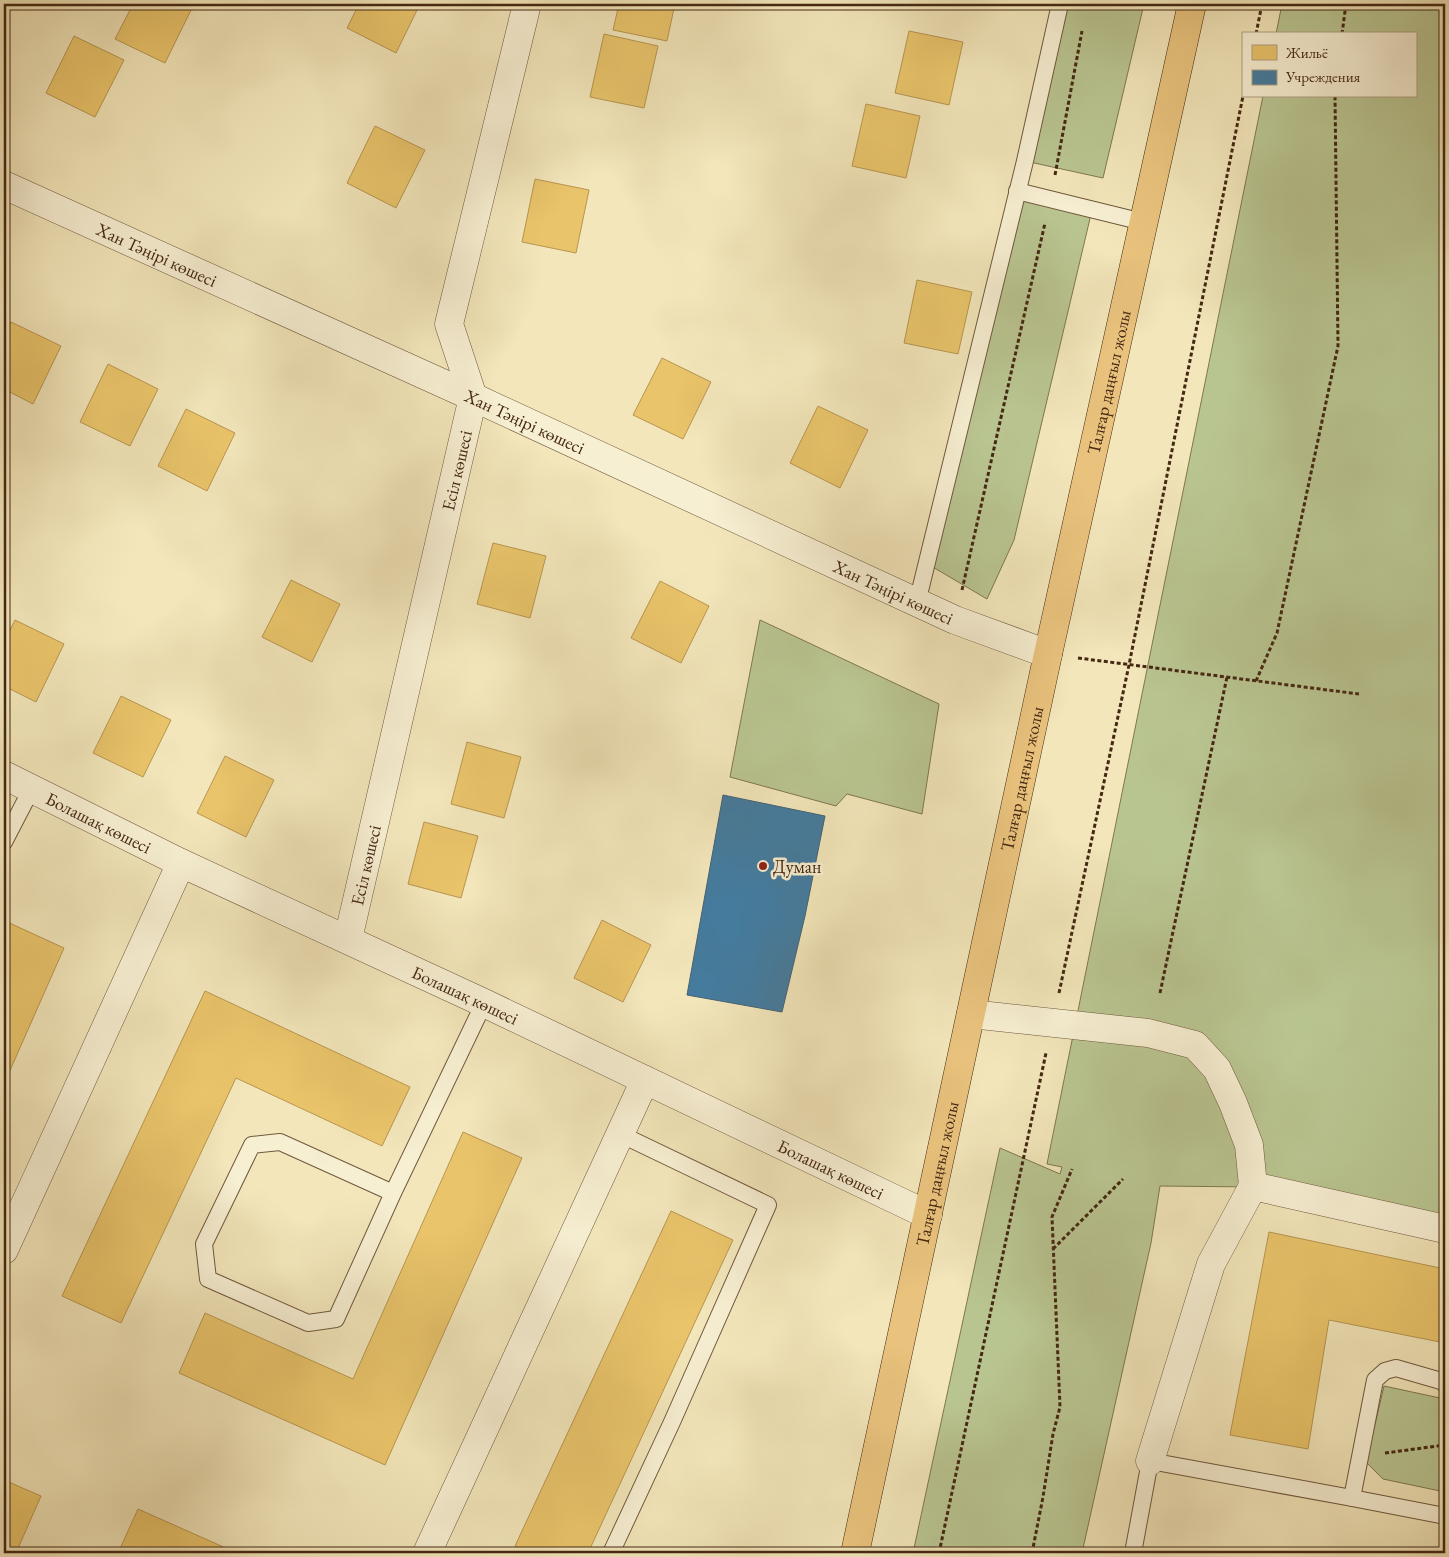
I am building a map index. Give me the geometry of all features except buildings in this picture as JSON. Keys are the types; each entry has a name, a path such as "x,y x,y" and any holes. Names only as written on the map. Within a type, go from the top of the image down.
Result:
{"main road":[{"name":"Талғар даңғыл жолы","path":"855,1553 1048,654 1192,4"}],"street":[{"path":"473,396 449,324 527,4"},
{"name":"Хан Тәңірі көшесі","path":"4,185 473,396 955,620 1048,654"},
{"name":"Есіл көшесі","path":"348,939 473,396"},
{"name":"Болашақ көшесі","path":"4,775 182,863 348,939 928,1215"},
{"path":"4,1250 182,863"},
{"path":"971,1014 1148,1033 1195,1045 1217,1069 1233,1104 1249,1145 1253,1186 1211,1264 1150,1461"},
{"path":"427,1553 645,1080"},
{"path":"1253,1186 1445,1229"}],"lane":[{"path":"917,602 1017,191 1060,4"},
{"path":"1017,191 1144,222"},
{"path":"4,842 32,788"},
{"path":"393,1193 280,1142 252,1145 204,1244 208,1278 308,1323 336,1319 393,1193 484,1004"},
{"path":"611,1553 672,1422 768,1206 620,1134"},
{"path":"1352,1498 1375,1380 1385,1371 1396,1368 1441,1381 1445,1384"},
{"path":"1133,1553 1150,1461 1445,1516"}],"path":[{"path":"1256,32 1262,4"},
{"path":"1342,32 1346,4"},
{"path":"955,620 1051,200 1084,23"},
{"path":"939,1553 1129,665 1244,98"},
{"path":"1256,681 1277,633 1338,346 1335,98"},
{"path":"1048,654 1359,694"},
{"path":"1160,993 1227,677"},
{"path":"1032,1553 1044,1497 1053,1434 1060,1406 1052,1217 1072,1169"},
{"path":"1053,1250 1123,1179"},
{"path":"1360,1453 1367,1455 1399,1452 1445,1445"}],"green space":[{"path":"1063,4 1144,4 1103,178 1025,161"},
{"path":"1282,4 1445,4 1445,1229 1253,1187 1160,1186 1151,1243 1082,1553 913,1553 1000,1148 1060,1174 1062,1167 1047,1164 1263,98 1416,98 1416,32 1276,32"},
{"path":"1017,191 1092,210 1014,540 987,599 926,563"},
{"path":"760,620 939,704 922,814 847,794 836,806 730,777"},
{"path":"1384,1386 1440,1398 1445,1402 1445,1492 1383,1479 1366,1462"}],"place":[{"name":"Думан","path":"763,866"}]}
